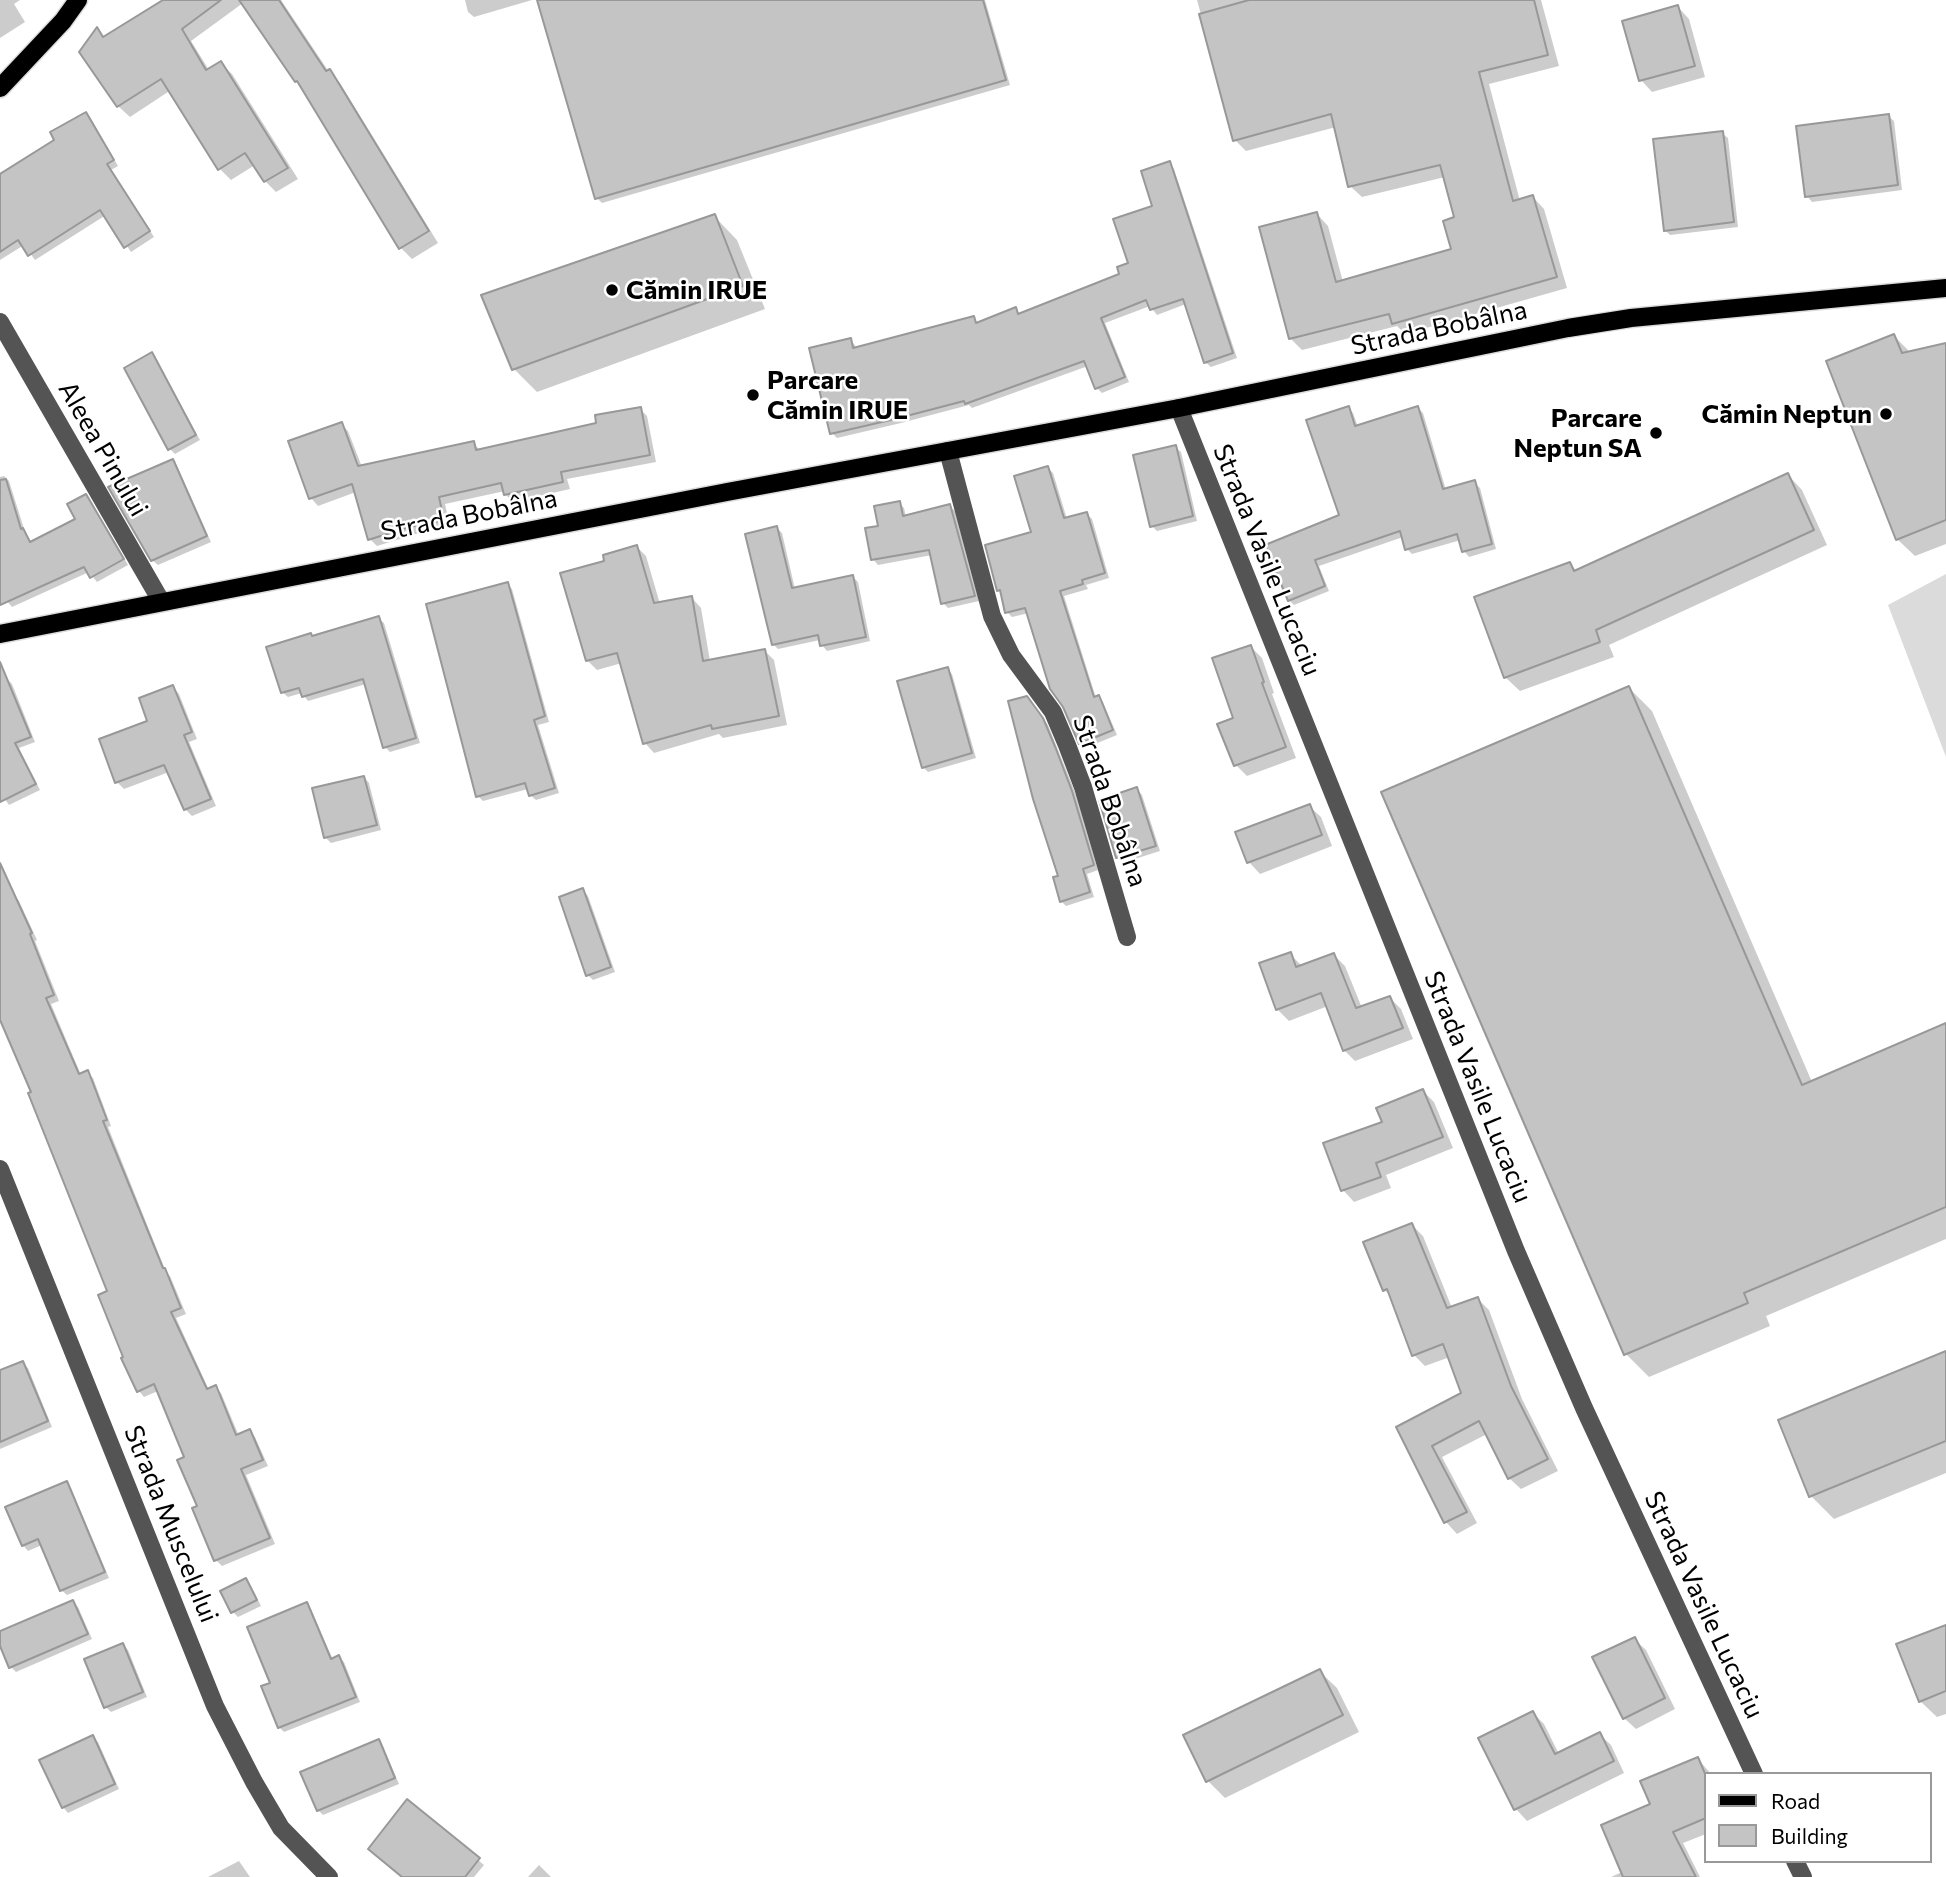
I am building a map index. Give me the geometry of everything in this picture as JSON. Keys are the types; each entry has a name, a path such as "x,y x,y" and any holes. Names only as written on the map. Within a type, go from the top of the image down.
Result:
{"main road":[{"path":"0,88 63,21 78,0"},
{"name":"Strada Bobâlna","path":"0,634 161,601 1179,408 1555,331 1630,318 1946,288"}],"street":[{"name":"Aleea Pinului","path":"0,322 161,601"},
{"name":"Strada Vasile Lucaciu","path":"1179,408 1516,1251 1584,1408 1753,1772"},
{"name":"Strada Bobâlna","path":"948,451 992,616 1011,655 1053,712 1067,745 1083,787 1127,937"},
{"name":"Strada Muscelului","path":"0,1169 215,1706 281,1828 328,1877"}],"shaded area":[{"path":"1946,574 1946,757 1888,605"}],"building":[{"path":"163,0 221,0 182,29 206,70 221,61 288,168 264,182 245,153 218,170 161,79 117,107 79,52 97,27 103,37"},
{"path":"239,0 279,0 326,71 330,69 429,231 399,249 297,81 295,82"},
{"path":"537,0 983,0 1006,80 595,199"},
{"path":"1249,0 1534,0 1548,55 1479,72 1513,201 1533,195 1557,277 1392,324 1389,314 1289,339 1259,227 1317,212 1336,282 1451,249 1443,221 1454,217 1440,165 1348,187 1331,114 1233,141 1199,14"},
{"path":"1678,5 1695,66 1639,81 1622,21"},
{"path":"86,112 114,160 107,164 150,231 124,248 100,210 28,256 18,240 0,252 0,174 54,140 50,132"},
{"path":"1889,114 1898,185 1805,197 1796,126"},
{"path":"1723,131 1734,222 1664,231 1653,139"},
{"path":"1170,161 1233,353 1204,363 1183,299 1150,310 1146,300 1101,318 1125,377 1095,389 1084,361 965,404 964,401 830,434 809,348 851,338 853,348 974,316 976,323 1016,307 1018,314 1119,274 1117,267 1128,263 1113,219 1152,206 1141,171"},
{"name":"Cămin IRUE","path":"715,214 743,286 512,370 481,295"},
{"name":"Cămin Neptun","path":"1894,334 1902,353 1946,343 1946,520 1896,540 1826,361"},
{"path":"152,352 196,435 168,450 124,368"},
{"path":"1349,406 1355,426 1418,406 1443,489 1475,480 1492,544 1462,552 1457,534 1405,550 1400,531 1315,560 1325,586 1288,601 1265,545 1339,515 1306,420"},
{"path":"641,407 650,455 561,472 563,482 504,495 501,483 439,497 444,520 409,527 368,540 352,484 309,499 288,441 342,422 358,466 474,441 476,450 596,423 595,415"},
{"path":"1176,445 1193,516 1150,527 1133,455"},
{"path":"173,459 207,536 151,561 108,487"},
{"path":"1048,466 1064,518 1087,512 1105,573 1060,591 1094,697 1099,695 1113,730 1079,744 1063,707 1050,689 1025,608 1005,613 985,545 1031,532 1014,476"},
{"path":"1788,473 1814,530 1596,630 1600,642 1504,678 1474,597 1570,562 1574,571"},
{"path":"6,479 21,529 23,528 30,542 75,519 67,504 86,494 124,559 90,578 84,567 0,605 0,480"},
{"path":"900,501 903,516 950,504 975,596 941,604 929,550 871,560 865,528 878,526 874,506"},
{"path":"777,526 792,588 853,575 866,637 820,646 818,635 772,645 745,534"},
{"path":"637,545 654,603 692,596 703,661 765,649 779,716 712,729 711,725 643,744 617,653 586,661 560,573 604,561 603,555"},
{"path":"508,582 545,716 534,720 555,788 529,796 525,783 476,797 426,604"},
{"path":"379,616 416,738 383,748 363,679 302,697 299,688 281,693 266,647"},
{"path":"1251,645 1286,747 1234,766 1217,724 1233,718 1212,658"},
{"path":"0,662 31,737 15,743 36,784 0,802"},
{"path":"948,667 972,753 922,768 897,681"},
{"path":"173,685 192,732 184,735 211,799 184,810 164,765 115,783 99,739 147,721 139,698"},
{"path":"1629,686 1802,1085 1946,1023 1946,1207 1744,1293 1748,1303 1624,1355 1381,792"},
{"path":"1027,696 1043,718 1056,749 1072,791 1094,865 1083,869 1090,892 1060,902 1053,877 1058,876 1033,799 1008,701"},
{"path":"364,776 377,825 324,838 312,788"},
{"path":"1137,787 1156,846 1116,858 1099,800"},
{"path":"1310,804 1322,835 1247,863 1235,832"},
{"path":"0,863 32,933 30,934 54,995 46,998 79,1074 88,1070 107,1120 103,1121 181,1308 171,1312 207,1389 216,1385 236,1435 250,1429 263,1460 241,1469 270,1538 214,1561 192,1508 197,1506 177,1460 184,1457 154,1384 137,1392 121,1358 123,1357 98,1295 107,1291 28,1093 31,1092 0,1020"},
{"path":"583,888 611,967 586,976 559,897"},
{"path":"1291,952 1296,967 1334,953 1356,1008 1390,996 1403,1028 1343,1051 1321,993 1276,1010 1259,963"},
{"path":"1423,1089 1443,1137 1376,1163 1381,1177 1341,1191 1323,1143 1382,1122 1376,1108"},
{"path":"1412,1223 1447,1308 1478,1297 1511,1386 1548,1459 1508,1479 1479,1421 1432,1446 1467,1512 1444,1523 1396,1427 1461,1393 1443,1344 1412,1356 1387,1289 1383,1291 1363,1242"},
{"path":"1946,1351 1946,1441 1809,1497 1778,1420"},
{"path":"23,1361 48,1421 0,1442 0,1370"},
{"path":"67,1481 105,1572 60,1591 38,1539 22,1546 5,1507"},
{"path":"246,1578 257,1600 231,1613 220,1591"},
{"path":"73,1600 88,1634 9,1668 0,1646 0,1631"},
{"path":"307,1602 331,1659 339,1655 356,1697 278,1728 261,1686 270,1683 247,1627"},
{"path":"1946,1625 1946,1691 1919,1702 1896,1644"},
{"path":"1635,1637 1665,1698 1623,1719 1592,1657"},
{"path":"123,1643 143,1692 104,1708 84,1659"},
{"path":"1320,1669 1343,1715 1206,1782 1183,1735"},
{"path":"1533,1711 1555,1754 1600,1732 1614,1761 1514,1810 1478,1738"},
{"path":"93,1735 115,1784 62,1808 39,1760"},
{"path":"379,1739 395,1778 317,1811 300,1772"},
{"path":"1698,1757 1704,1772 1704,1819 1673,1832 1696,1877 1623,1877 1601,1825 1650,1804 1640,1781"},
{"path":"407,1799 480,1858 465,1877 402,1877 368,1849"}],"place":[{"name":"Cămin IRUE","path":"612,290"},
{"name":"Parcare Cămin IRUE","path":"753,395"},
{"name":"Cămin Neptun","path":"1886,414"},
{"name":"Parcare Neptun SA","path":"1656,433"}]}
